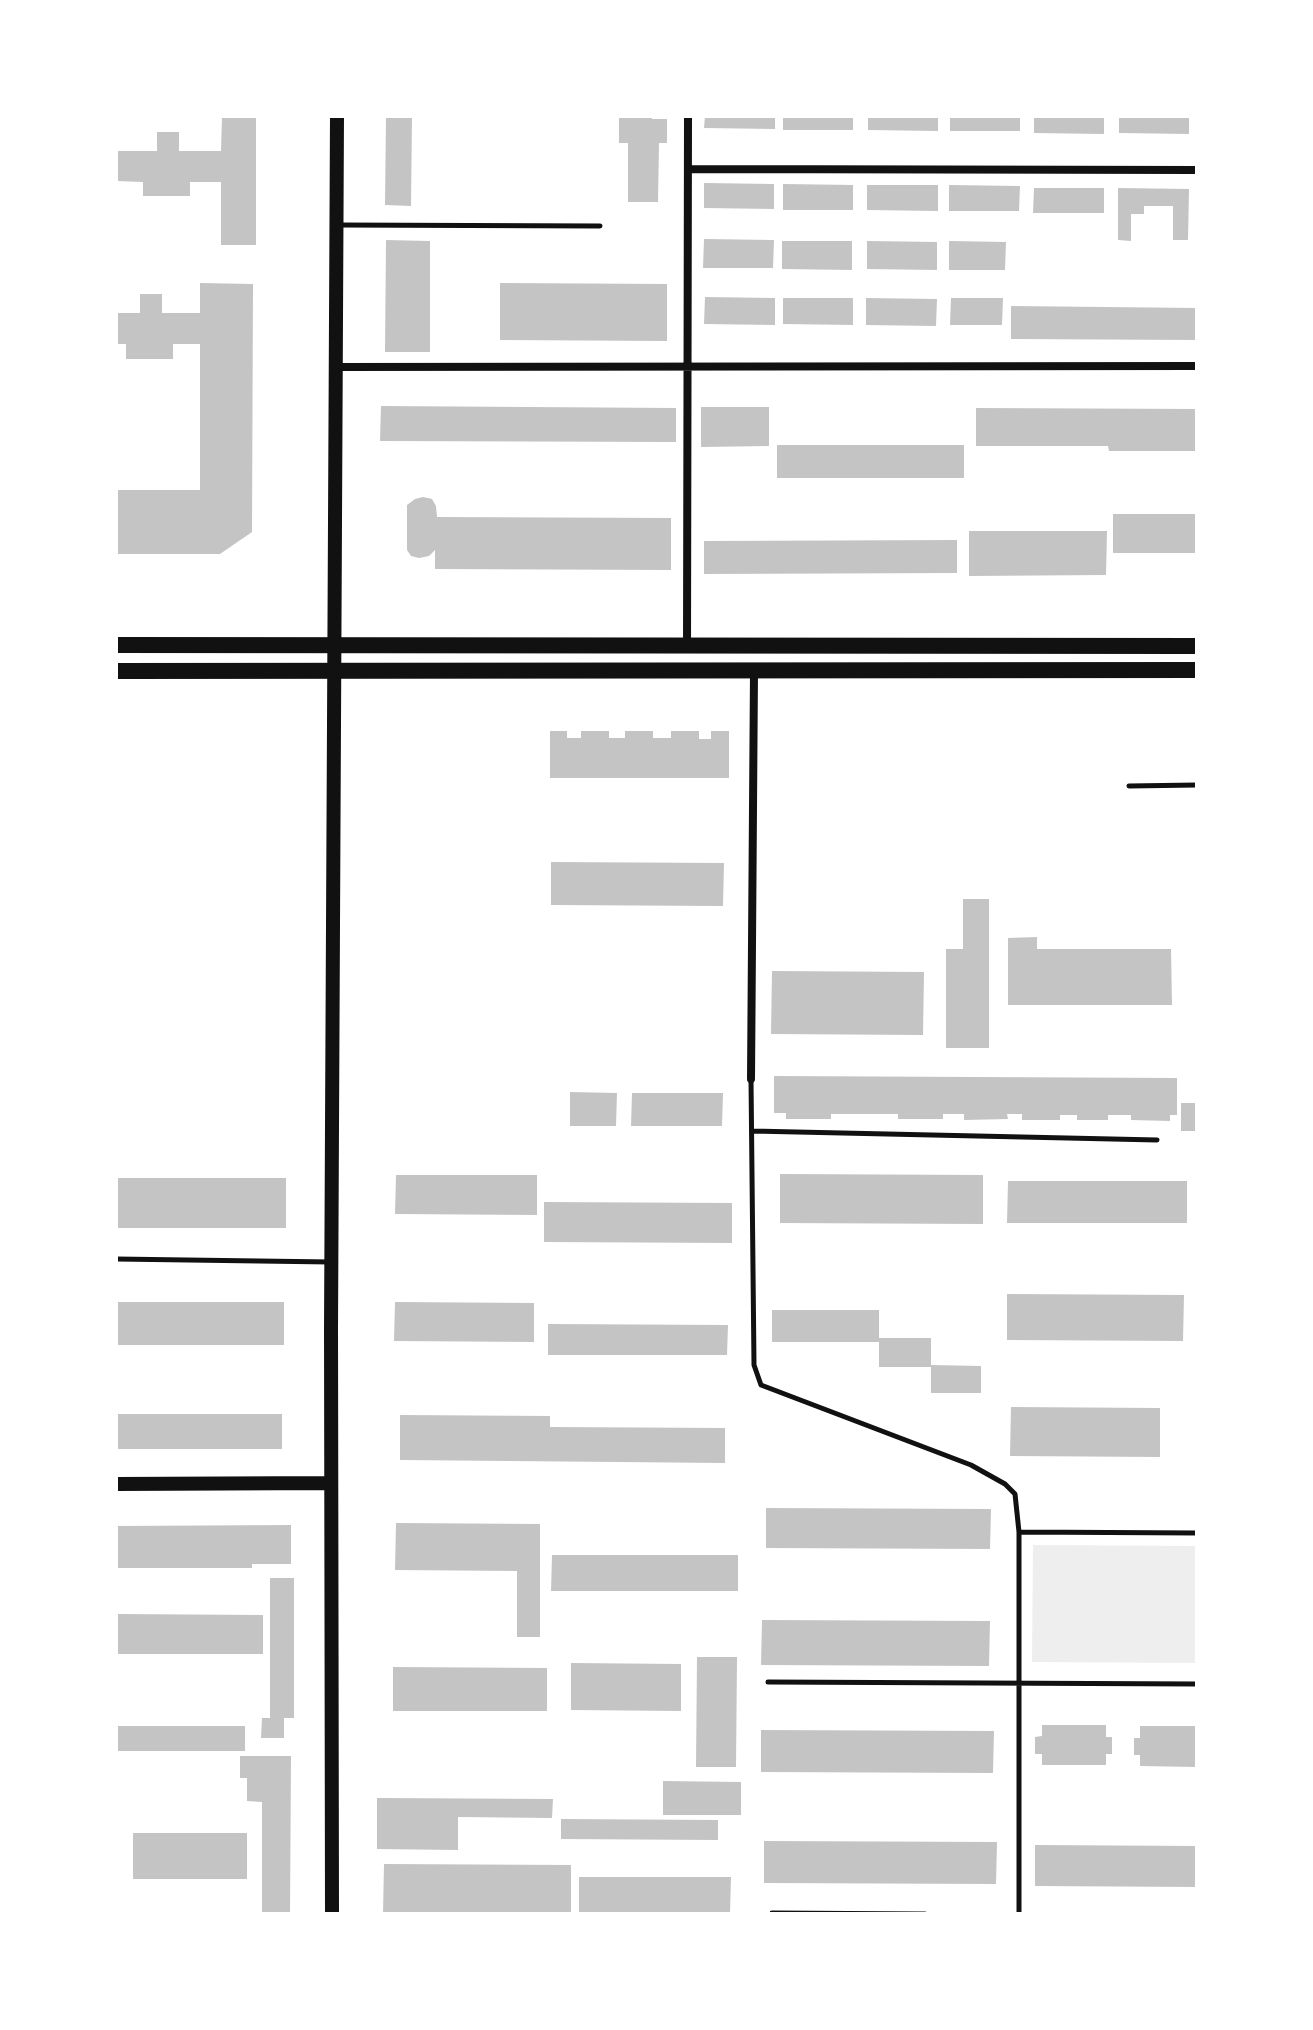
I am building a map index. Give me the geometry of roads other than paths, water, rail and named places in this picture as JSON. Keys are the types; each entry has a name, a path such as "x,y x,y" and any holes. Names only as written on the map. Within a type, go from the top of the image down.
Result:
{"main road":[{"path":"116,645 1197,646"},
{"path":"116,671 1197,670"}],"street":[{"path":"332,1914 331,1262 337,116"},
{"path":"687,645 688,116"},
{"path":"688,169 1197,170"},
{"path":"336,367 1197,366"},
{"path":"751,1079 754,672"},
{"path":"116,1484 331,1483"}],"lane":[{"path":"337,225 600,226"},
{"path":"1129,786 1197,785"},
{"path":"751,1079 754,1365 761,1385 971,1465 1005,1484 1015,1494 1019,1532 1019,1914"},
{"path":"752,1131 1157,1140"},
{"path":"116,1259 331,1262"},
{"path":"1019,1532 1197,1533"},
{"path":"768,1682 1197,1684"},
{"path":"772,1913 925,1914"}]}
